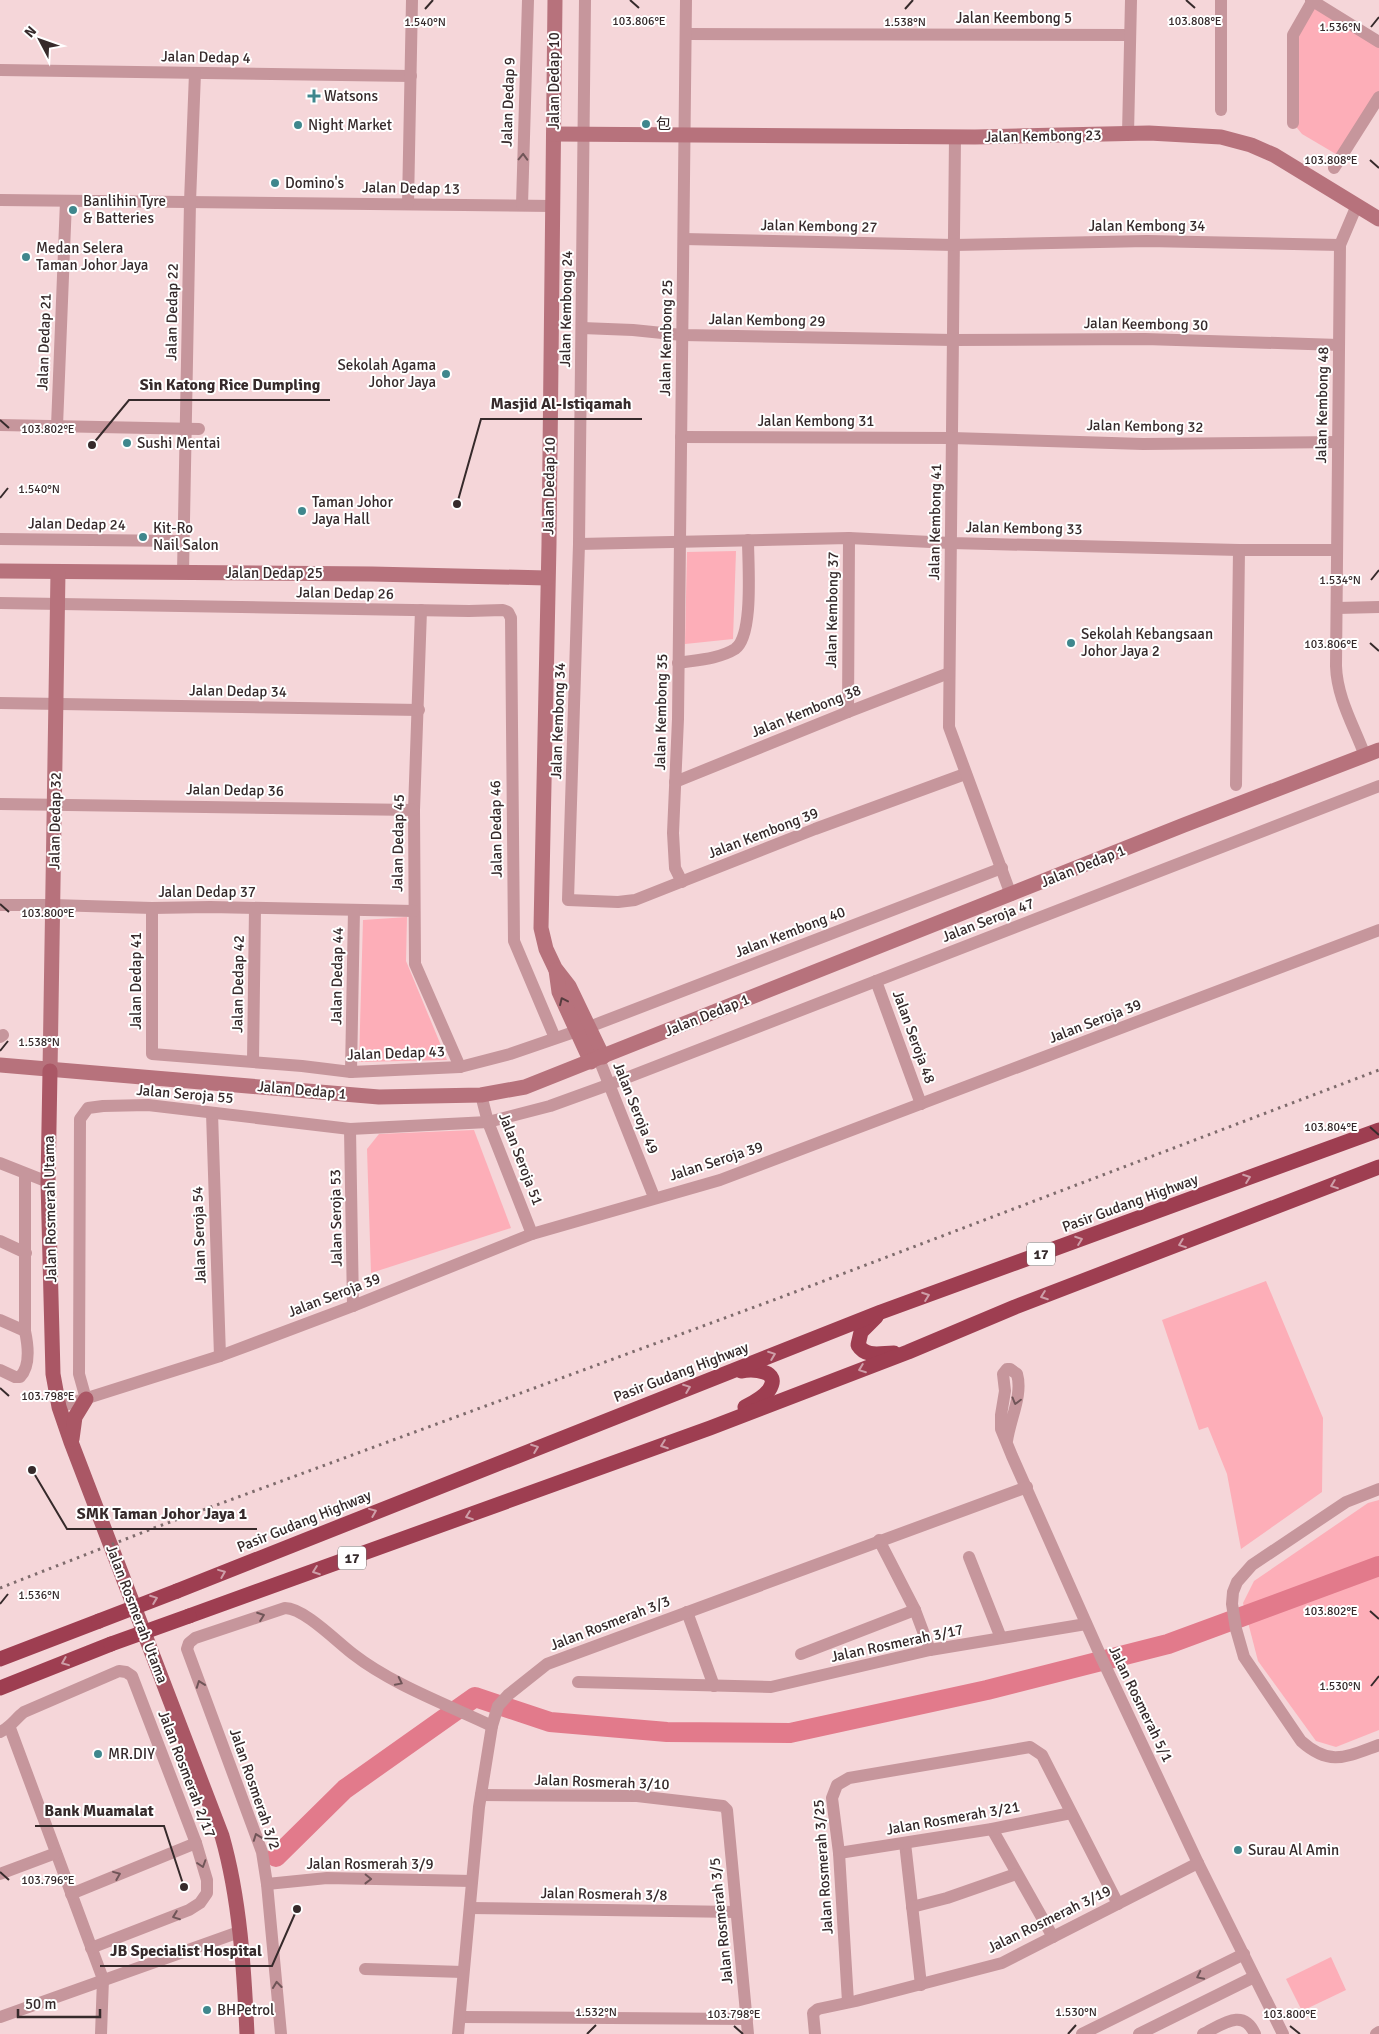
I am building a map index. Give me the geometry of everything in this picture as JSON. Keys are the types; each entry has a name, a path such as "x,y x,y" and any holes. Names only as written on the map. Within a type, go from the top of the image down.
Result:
{"highway":[{"name":"Pasir Gudang Highway","path":"0,1659 177,1591 881,1312 1379,1130"},
{"name":"17","path":"0,1688 111,1644 710,1428 908,1352 1015,1307 1379,1167"},
{"path":"881,1312 861,1332 858,1345 862,1351 868,1354 908,1352"},
{"path":"710,1428 761,1398 772,1384 771,1378 761,1370 726,1372"}],"main road":[{"name":"Jalan Dedap 10","path":"554,0 554,134 541,928 546,949 556,968 559,992 583,1029 597,1059"},
{"name":"Jalan Kembong 23","path":"554,134 955,137 1128,134 1221,137 1250,145 1274,155 1379,219"},
{"name":"Jalan Dedap 25","path":"0,571 547,578"},
{"name":"Jalan Dedap 32","path":"50,1071 59,605 58,572"},
{"name":"Jalan Dedap 1","path":"0,1065 50,1071 149,1076 379,1098 481,1095 525,1087 1372,753"},
{"name":"Jalan Rosmerah Utama","path":"50,1071 48,1182 53,1374 59,1407 222,1836 229,1860 239,1932 247,2034"},
{"path":"72,1442 75,1417 86,1399"}],"street":[{"path":"408,204 412,0"},
{"name":"Jalan Dedap 9","path":"522,205 528,0"},
{"name":"Jalan Kembong 24","path":"579,544 585,0"},
{"name":"Jalan Kembong 25","path":"679,542 686,136 686,0"},
{"path":"1128,134 1131,0"},
{"path":"1221,0 1221,110"},
{"path":"1293,123 1293,35 1312,0 1379,42"},
{"name":"Jalan Keembong 5","path":"687,34 1130,35"},
{"name":"Jalan Dedap 4","path":"0,70 411,76"},
{"name":"Jalan Dedap 22","path":"183,573 190,202 195,73"},
{"path":"1334,168 1379,97"},
{"name":"Jalan Kembong 41","path":"955,137 948,727 1011,895"},
{"name":"Jalan Dedap 13","path":"0,200 552,206"},
{"name":"Jalan Dedap 21","path":"56,426 66,201"},
{"name":"Jalan Kembong 48","path":"1357,205 1340,245 1337,682 1340,696 1372,753"},
{"name":"Jalan Kembong 27","path":"684,239 954,245"},
{"name":"Jalan Kembong 34","path":"954,245 1147,241 1340,245"},
{"name":"Jalan Kembong 29","path":"582,328 682,334 953,340"},
{"name":"Jalan Keembong 30","path":"953,340 1145,339 1339,345"},
{"path":"0,425 199,429"},
{"name":"Jalan Kembong 31","path":"681,437 952,438"},
{"name":"Jalan Kembong 32","path":"952,438 1143,444 1338,442"},
{"name":"Jalan Kembong 33","path":"579,544 849,538 950,543 1239,550 1337,550"},
{"name":"Jalan Kembong 37","path":"848,712 849,538"},
{"name":"Jalan Dedap 24","path":"0,539 183,541"},
{"path":"678,663 725,654 736,648 742,640 747,623 748,540"},
{"name":"Jalan Kembong 35","path":"679,542 673,833 674,868 682,882"},
{"name":"Jalan Kembong 34","path":"568,900 579,544"},
{"path":"1236,785 1239,550"},
{"name":"Jalan Dedap 26","path":"0,604 502,610 508,612"},
{"path":"1337,608 1379,607"},
{"name":"Jalan Dedap 45","path":"420,610 414,810 415,964 460,1068"},
{"name":"Jalan Dedap 46","path":"508,612 511,618 514,941 555,1038"},
{"name":"Jalan Kembong 38","path":"675,782 848,712 949,674"},
{"name":"Jalan Dedap 34","path":"0,703 418,710"},
{"name":"Jalan Kembong 39","path":"568,900 618,902 635,900 966,774"},
{"name":"Jalan Seroja 47","path":"488,1122 550,1106 608,1085 1379,786"},
{"name":"Jalan Dedap 36","path":"0,804 55,803 414,810"},
{"name":"Jalan Kembong 40","path":"583,1029 1002,868"},
{"name":"Jalan Dedap 37","path":"0,905 53,904 152,908 414,911"},
{"name":"Jalan Dedap 41","path":"152,908 152,1054"},
{"name":"Jalan Dedap 42","path":"252,1061 255,908"},
{"name":"Jalan Dedap 44","path":"351,1072 354,910"},
{"name":"Jalan Seroja 39","path":"59,1407 220,1356 353,1306 532,1234 654,1197 720,1180 1379,930"},
{"name":"Jalan Seroja 48","path":"876,981 921,1104"},
{"name":"Jalan Dedap 43","path":"152,1054 252,1061 351,1072 460,1068 510,1054 583,1029"},
{"name":"Jalan Seroja 49","path":"597,1059 654,1197"},
{"name":"Jalan Seroja 51","path":"481,1095 488,1122 532,1234"},
{"name":"Jalan Seroja 55","path":"86,1399 79,1374 80,1119 88,1108 148,1105 350,1129 488,1122"},
{"name":"Jalan Seroja 54","path":"212,1113 220,1356"},
{"name":"Jalan Seroja 53","path":"350,1129 353,1306"},
{"path":"0,1164 48,1182"},
{"path":"0,1370 15,1377 20,1377 25,1372 28,1345 24,1332 25,1174"},
{"path":"0,1240 26,1253"},
{"path":"0,1320 24,1332"},
{"name":"Jalan Rosmerah 5/1","path":"1007,1441 1108,1673 1198,1863 1283,2034"},
{"name":"Jalan Rosmerah 3/3","path":"458,2034 480,1795 492,1726 498,1706 508,1695 547,1664 1027,1486"},
{"path":"1379,1489 1346,1502 1252,1565 1237,1582 1232,1604 1236,1629 1244,1656 1301,1741 1312,1751 1325,1757 1339,1758 1379,1745"},
{"path":"879,1540 915,1610 930,1650"},
{"path":"969,1558 1001,1638"},
{"name":"Jalan Rosmerah 3/2","path":"281,2034 267,1884 262,1852 188,1649 190,1643 196,1638 284,1608 291,1608 376,1670 492,1726"},
{"path":"801,1654 915,1610"},
{"path":"687,1612 714,1686"},
{"name":"Jalan Rosmerah 3/17","path":"578,1682 772,1687 930,1650 1086,1624"},
{"name":"Jalan Rosmerah 2/17","path":"5,1730 24,1712 119,1671 132,1676 196,1843 208,1884 208,1893 200,1903 189,1910 92,1948"},
{"path":"5,1730 56,1853 103,1979 101,2034"},
{"name":"Jalan Rosmerah 3/25","path":"848,2002 839,1853 832,1798 834,1791 843,1781 1030,1747 1042,1755 1071,1813"},
{"name":"Jalan Rosmerah 3/10","path":"480,1795 637,1796 723,1806"},
{"name":"Jalan Rosmerah 3/5","path":"723,1806 727,1810 748,2034"},
{"path":"1071,1813 1118,1904"},
{"name":"Jalan Rosmerah 3/21","path":"839,1853 992,1829 1071,1813"},
{"path":"992,1829 1053,1938"},
{"path":"71,1894 196,1843"},
{"path":"905,1843 921,1985"},
{"path":"0,1874 56,1853"},
{"name":"Jalan Rosmerah 3/19","path":"815,2034 813,2014 818,2009 921,1985 1002,1963 1198,1863"},
{"path":"912,1907 947,1898 1016,1874"},
{"name":"Jalan Rosmerah 3/9","path":"267,1884 327,1878 472,1881"},
{"name":"Jalan Rosmerah 3/8","path":"470,1908 736,1912"},
{"path":"0,2017 239,1932"},
{"path":"1082,2034 1244,1954"},
{"path":"366,1969 463,1972"},
{"path":"1139,2034 1254,1977"},
{"path":"460,2017 747,2019"},
{"path":"1203,2034 1236,2019 1249,2023 1254,2034"}],"shaded area":[{"path":"1312,1 1379,42 1379,97 1341,157 1302,134 1293,123 1293,35"},
{"path":"736,551 733,639 685,644 687,552"},
{"path":"407,917 406,961 447,1060 359,1062 363,920"},
{"path":"474,1130 511,1228 371,1273 367,1149 379,1134"},
{"path":"1266,1281 1323,1418 1322,1492 1241,1549 1227,1474 1208,1427 1199,1430 1162,1320"},
{"path":"1379,1500 1379,1730 1336,1747 1316,1741 1258,1661 1243,1603 1254,1581 1368,1503"},
{"path":"1331,1957 1346,1990 1302,2011 1286,1979"}],"waterway":[{"path":"276,1857 345,1789 475,1697 550,1722 667,1732 790,1733 987,1690 1168,1644 1379,1566"}],"railway":[{"path":"0,1588 154,1528 779,1298 1379,1070"}],"place":[{"name":"Watsons","path":"314,96"},
{"name":"包","path":"646,124"},
{"name":"Night Market","path":"298,125"},
{"name":"Domino's","path":"275,183"},
{"name":"Banlihin Tyre & Batteries","path":"73,210"},
{"name":"Medan Selera Taman Johor Jaya","path":"26,257"},
{"name":"Sekolah Agama Johor Jaya","path":"446,374"},
{"name":"Sushi Mentai","path":"127,443"},
{"name":"Sin Katong Rice Dumpling","path":"92,445"},
{"name":"Masjid Al-Istiqamah","path":"457,504"},
{"name":"Taman Johor Jaya Hall","path":"302,511"},
{"name":"Kit-Ro Nail Salon","path":"143,537"},
{"name":"Sekolah Kebangsaan Johor Jaya 2","path":"1071,643"},
{"name":"SMK Taman Johor Jaya 1","path":"32,1470"},
{"name":"MR.DIY","path":"98,1754"},
{"name":"Surau Al Amin","path":"1238,1850"},
{"name":"Bank Muamalat","path":"184,1887"},
{"name":"JB Specialist Hospital","path":"297,1909"},
{"name":"BHPetrol","path":"207,2010"}]}
